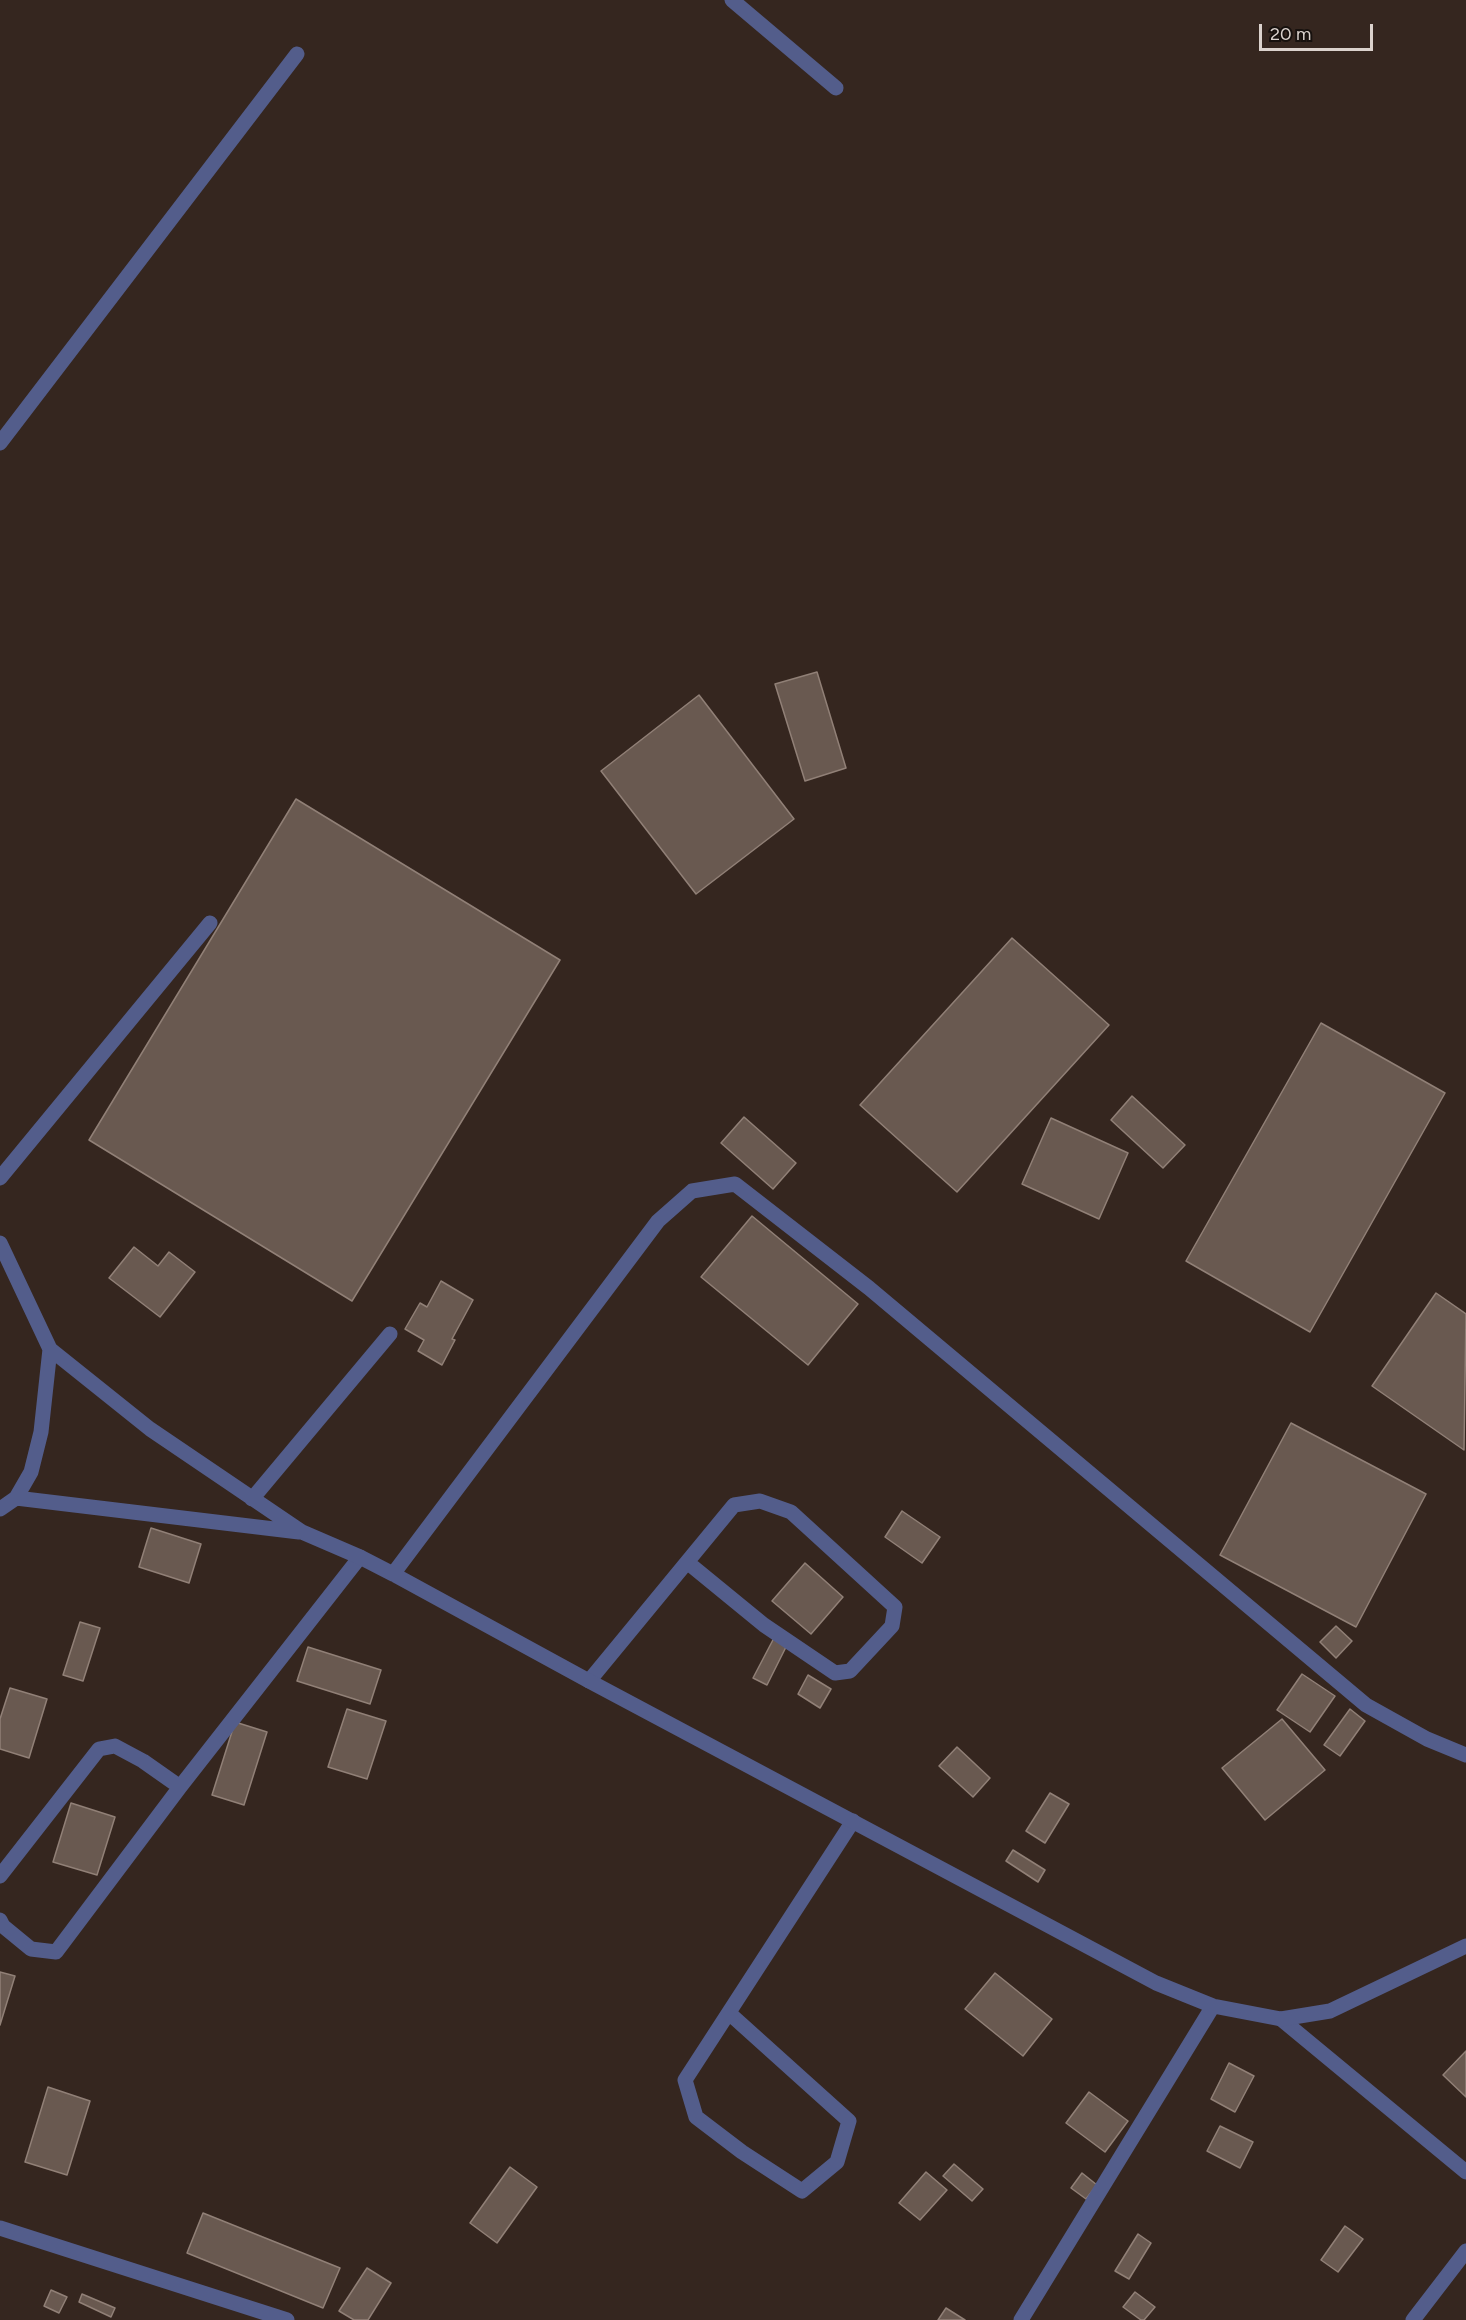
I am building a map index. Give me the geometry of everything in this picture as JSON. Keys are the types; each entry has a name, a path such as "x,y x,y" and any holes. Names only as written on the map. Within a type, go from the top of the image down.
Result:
{"street":[{"path":"732,0 836,88"},
{"path":"0,443 297,54"},
{"path":"0,1178 210,923"},
{"path":"393,1574 658,1221 692,1191 735,1184 869,1288 1366,1705 1427,1739 1466,1755"},
{"path":"0,1243 50,1349 150,1429 302,1532 393,1574 1156,1983 1213,2006 1281,2019 1330,2011 1466,1946"},
{"path":"252,1499 390,1334"},
{"path":"0,1509 16,1498 31,1472 40,1432 50,1349"},
{"path":"16,1498 302,1532"},
{"path":"589,1681 687,1562 734,1505 760,1501 791,1512 895,1607 892,1626 850,1671 835,1673 764,1625 687,1562"},
{"path":"0,1920 3,1926 31,1949 56,1952 180,1787 360,1557"},
{"path":"0,1876 99,1749 115,1746 143,1761 180,1787"},
{"path":"729,2013 849,2121 837,2162 802,2191 742,2152 696,2117 685,2080 853,1821"},
{"path":"1021,2320 1213,2006"},
{"path":"1281,2019 1466,2172"},
{"path":"0,2228 287,2320"},
{"path":"1413,2320 1466,2251"}],"building":[{"path":"817,672 846,768 805,781 775,684"},
{"path":"699,695 794,819 696,894 601,771"},
{"path":"296,799 560,960 352,1301 89,1140"},
{"path":"1012,938 1109,1025 957,1192 860,1105"},
{"path":"1321,1023 1445,1093 1310,1332 1186,1261"},
{"path":"1132,1096 1185,1145 1163,1168 1111,1120"},
{"path":"744,1117 796,1163 773,1189 721,1143"},
{"path":"1051,1118 1128,1153 1099,1219 1022,1184"},
{"path":"752,1216 858,1304 808,1365 701,1277"},
{"path":"134,1247 158,1266 169,1252 195,1272 160,1317 109,1278"},
{"path":"441,1281 473,1300 452,1339 455,1340 442,1365 418,1351 424,1340 405,1329 420,1303 427,1307"},
{"path":"1436,1293 1466,1314 1464,1450 1372,1386"},
{"path":"1291,1423 1426,1494 1356,1627 1220,1555"},
{"path":"902,1511 940,1537 922,1563 885,1537"},
{"path":"151,1528 201,1544 189,1583 139,1567"},
{"path":"805,1563 843,1597 811,1634 772,1601"},
{"path":"80,1622 100,1628 83,1681 63,1675"},
{"path":"1336,1626 1352,1641 1336,1658 1320,1642"},
{"path":"775,1636 788,1643 767,1685 753,1678"},
{"path":"308,1647 381,1670 370,1704 297,1681"},
{"path":"1302,1674 1335,1696 1310,1732 1277,1710"},
{"path":"808,1675 831,1689 820,1708 798,1694"},
{"path":"10,1688 47,1699 29,1758 0,1749 0,1719"},
{"path":"347,1709 386,1721 367,1779 328,1767"},
{"path":"1350,1709 1365,1721 1340,1756 1324,1745"},
{"path":"1282,1719 1325,1770 1265,1820 1222,1768"},
{"path":"235,1722 267,1732 244,1805 212,1795"},
{"path":"957,1747 990,1778 973,1797 939,1766"},
{"path":"1050,1793 1069,1804 1045,1843 1026,1831"},
{"path":"71,1803 115,1817 97,1875 53,1862"},
{"path":"1013,1850 1045,1870 1038,1882 1006,1861"},
{"path":"0,1972 15,1976 0,2025"},
{"path":"995,1973 1052,2019 1023,2056 965,2009"},
{"path":"1466,2051 1466,2097 1443,2075"},
{"path":"1229,2063 1254,2076 1235,2112 1211,2099"},
{"path":"48,2087 90,2101 67,2175 25,2162"},
{"path":"1089,2092 1128,2121 1105,2152 1066,2123"},
{"path":"1220,2126 1253,2142 1240,2168 1207,2151"},
{"path":"954,2164 983,2189 972,2201 943,2176"},
{"path":"510,2167 537,2187 497,2243 470,2223"},
{"path":"926,2172 947,2190 920,2220 899,2203"},
{"path":"1082,2173 1097,2185 1086,2199 1071,2188"},
{"path":"203,2213 340,2268 323,2308 187,2253"},
{"path":"1345,2226 1363,2239 1338,2272 1321,2260"},
{"path":"1138,2234 1151,2243 1129,2279 1115,2271"},
{"path":"367,2268 391,2283 368,2320 354,2320 339,2311"},
{"path":"51,2290 67,2297 59,2313 44,2306"},
{"path":"1135,2292 1155,2307 1144,2320 1123,2307"},
{"path":"82,2294 115,2308 111,2317 79,2302"},
{"path":"946,2308 965,2320 938,2320"}]}
